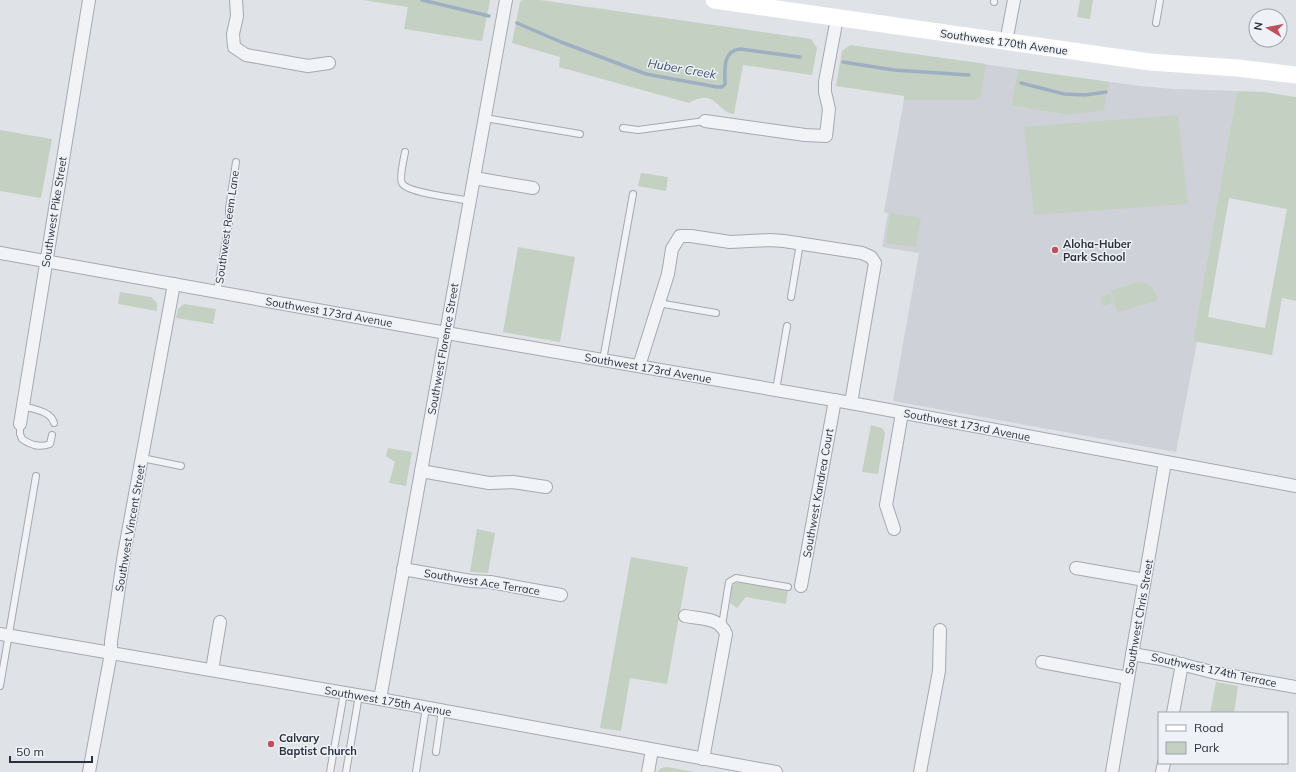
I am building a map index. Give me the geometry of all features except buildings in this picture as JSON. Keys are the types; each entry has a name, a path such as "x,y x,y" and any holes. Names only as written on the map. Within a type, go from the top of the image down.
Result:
{"main road":[{"name":"Southwest 170th Avenue","path":"714,0 774,4 837,18 1150,62 1237,68 1296,75"}],"street":[{"name":"Southwest Pike Street","path":"20,424 88,0"},
{"path":"236,0 237,16 233,34 234,47 246,55 308,66 329,63"},
{"name":"Southwest Florence Street","path":"380,699 506,0"},
{"path":"1006,42 1014,0"},
{"path":"705,121 805,135 826,136 829,109 825,92 825,82 837,18"},
{"path":"474,178 533,188"},
{"path":"639,366 668,274 672,249 680,236 691,236 720,241 770,240 862,253 871,257 875,261 875,265 851,403"},
{"name":"Southwest 173rd Avenue","path":"0,253 446,334 835,400 1296,486"},
{"name":"Southwest Vincent Street","path":"89,772 111,653 111,641 124,554 174,284"},
{"name":"Southwest Kandrea Court","path":"801,586 835,400"},
{"path":"894,529 886,505 902,413"},
{"name":"Southwest Chris Street","path":"1112,772 1165,462"},
{"path":"421,470 489,483 514,482 546,487"},
{"path":"1076,568 1145,580"},
{"name":"Southwest Ace Terrace","path":"403,569 471,581 490,582 561,594"},
{"path":"685,616 715,621 722,625 725,630 726,637 703,759"},
{"path":"212,670 220,622"},
{"path":"920,772 939,671 940,630"},
{"name":"Southwest 175th Avenue","path":"4,635 359,695 703,759 752,770 776,772"},
{"name":"Southwest 174th Terrace","path":"1132,654 1161,658 1216,673 1296,687"},
{"path":"1042,662 1128,678"},
{"path":"1173,712 1182,664"},
{"path":"648,772 652,750"}],"lane":[{"path":"1156,23 1160,0"},
{"path":"485,118 580,134"},
{"path":"623,128 638,130 705,121"},
{"path":"405,152 401,181 403,185 413,191 470,200"},
{"name":"Southwest Reem Lane","path":"217,292 229,223 229,208 236,162"},
{"path":"603,360 633,194"},
{"path":"791,297 800,244"},
{"path":"658,303 716,313"},
{"path":"776,390 787,326"},
{"path":"23,406 51,416 54,423"},
{"path":"20,424 20,434 22,439 35,446 50,444 52,435"},
{"path":"142,458 181,466"},
{"path":"0,686 4,635 36,476"},
{"path":"722,625 729,582 736,578 788,587"},
{"path":"330,772 344,693"},
{"path":"346,772 359,695"},
{"path":"416,772 426,707"},
{"path":"436,752 442,710"}],"shaded area":[{"name":"Aloha-Huber Park School","path":"912,54 1018,69 1011,106 1067,115 1074,77 1173,89 1237,91 1193,341 1197,342 1176,452 893,401 919,253 882,247 888,213 884,212"}],"green space":[{"path":"363,0 490,0 482,41 404,29 408,7"},
{"path":"523,0 540,0 811,39 817,48 812,75 743,65 734,114 723,109 710,99 698,99 689,103 559,67 560,57 512,43 520,2"},
{"path":"1080,0 1093,0 1090,19 1077,17"},
{"path":"850,45 986,64 981,96 973,100 904,100 904,96 836,86 842,51"},
{"path":"1018,69 1109,82 1104,110 1068,115 1011,106"},
{"path":"1237,91 1263,92 1296,97 1296,301 1282,298 1272,355 1193,341","holes":["1229,198 1287,209 1265,328 1208,317"]},
{"path":"1178,115 1188,204 1034,215 1024,127"},
{"path":"0,130 52,139 41,198 0,191"},
{"path":"641,173 668,177 666,191 638,186"},
{"path":"890,213 921,218 916,247 886,243"},
{"path":"518,247 575,257 560,342 503,332"},
{"path":"1134,283 1143,283 1150,286 1155,292 1158,300 1117,312 1111,291"},
{"path":"120,292 151,297 157,303 157,311 118,304"},
{"path":"1110,294 1113,303 1103,306 1100,297"},
{"path":"184,304 216,309 213,324 176,318 178,309"},
{"path":"871,425 882,428 885,433 878,474 862,472"},
{"path":"388,448 412,452 406,486 389,483 395,462 386,456"},
{"path":"477,529 495,533 488,573 470,572"},
{"path":"631,557 688,567 667,684 630,678 621,731 600,728"},
{"path":"747,582 788,590 786,604 746,597 737,608 730,603 732,586 736,583"},
{"path":"1216,682 1238,686 1234,712 1210,712"},
{"path":"667,767 695,772 657,772 661,768"}],"waterway":[{"name":"Huber Creek","path":"422,0 489,16"},
{"name":"Huber Creek","path":"517,23 561,42 646,74 717,87 722,87 725,84 725,67 727,57 734,51 740,49 800,57"},
{"name":"Huber Creek","path":"843,62 894,70 969,75"},
{"name":"Huber Creek","path":"1021,83 1064,94 1085,95 1106,92"}],"place":[{"name":"Aloha-Huber Park School","path":"1055,250"},
{"name":"Calvary Baptist Church","path":"271,744"}]}
